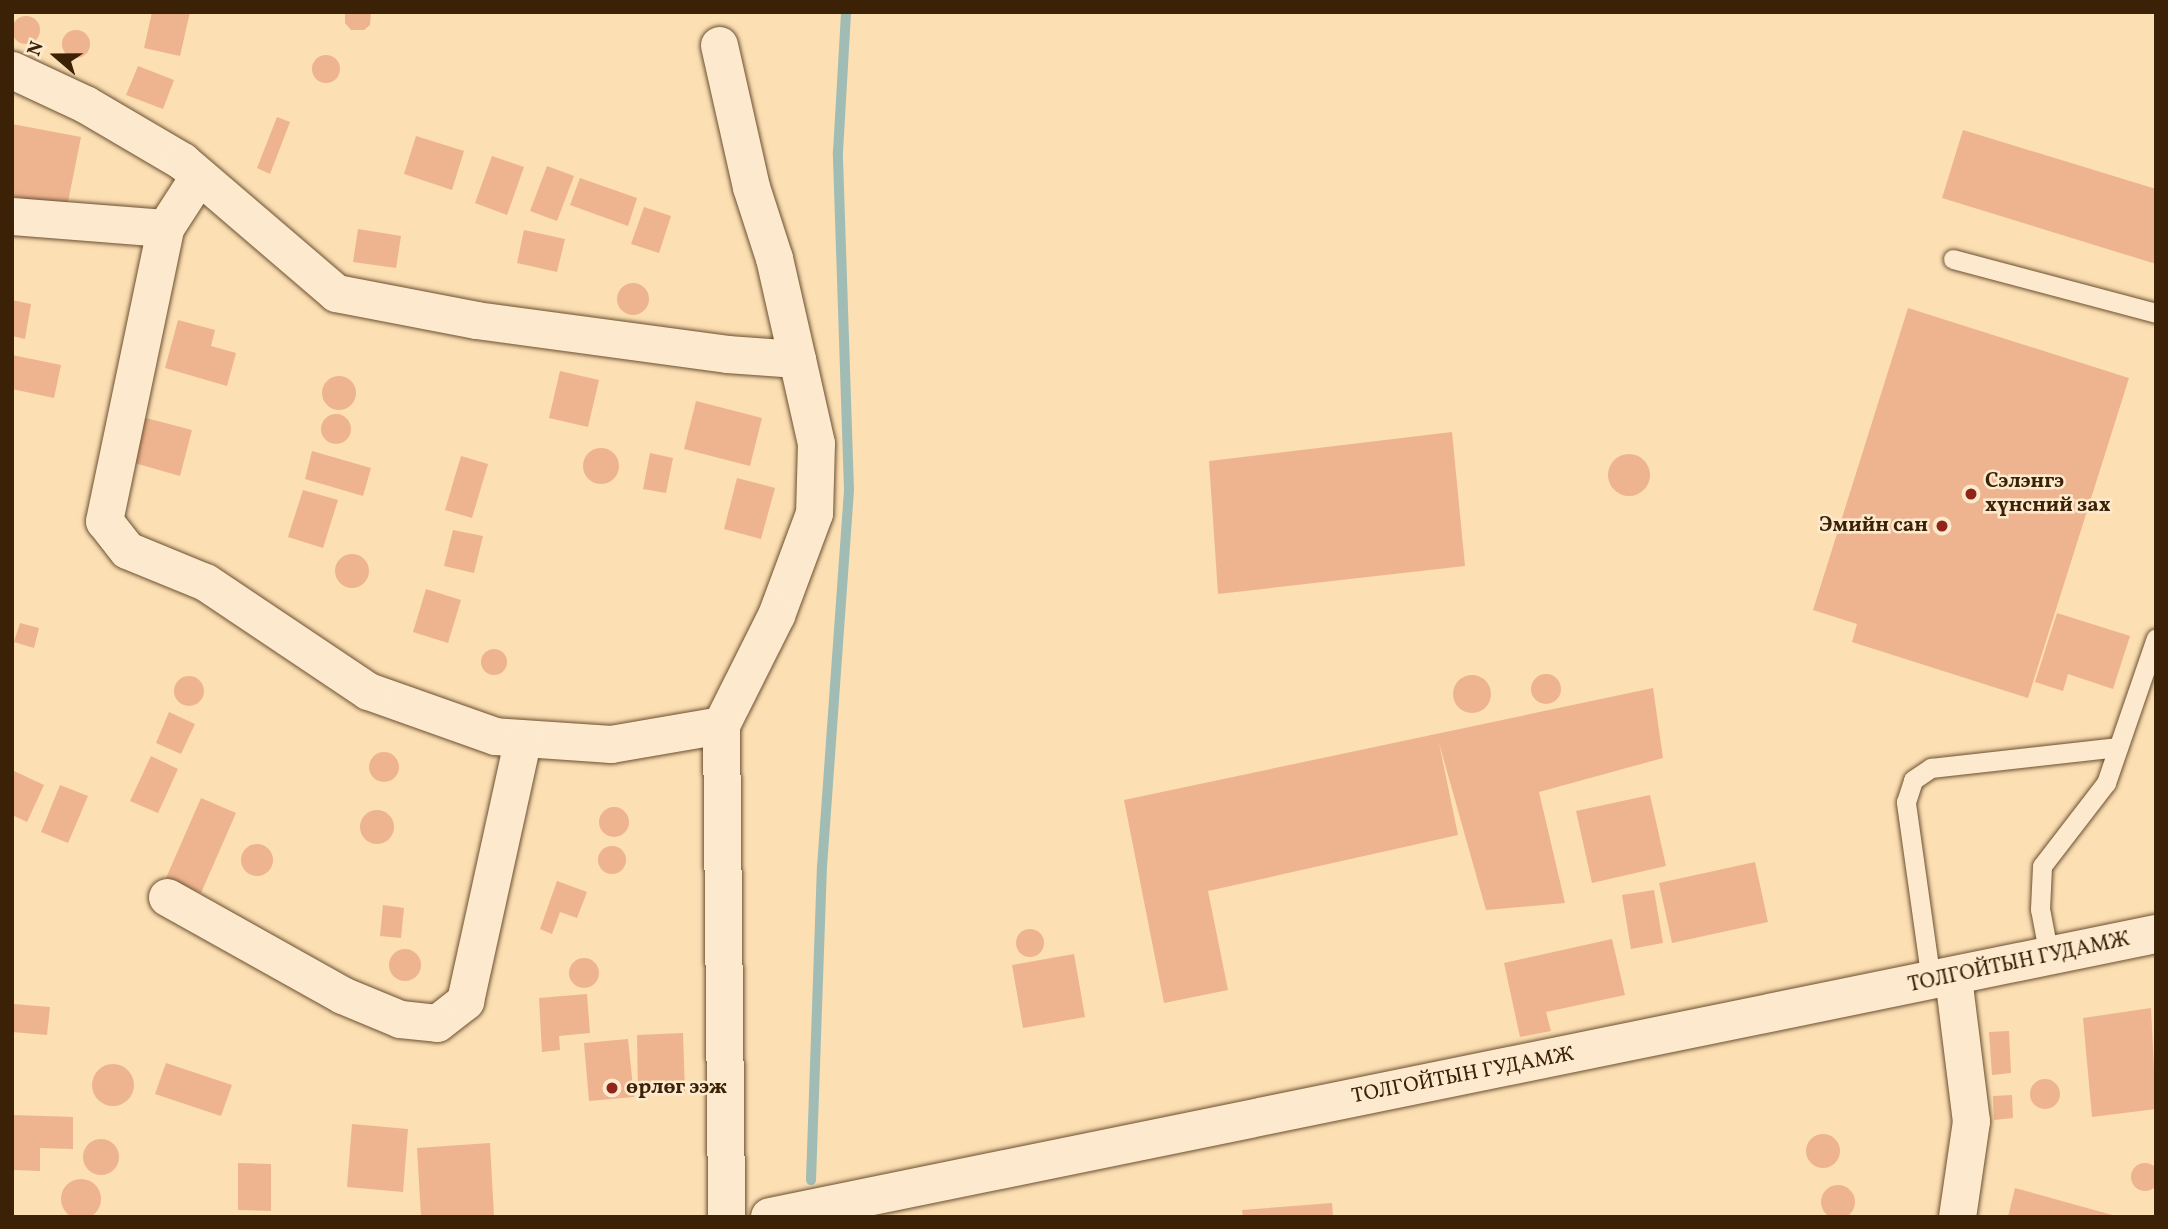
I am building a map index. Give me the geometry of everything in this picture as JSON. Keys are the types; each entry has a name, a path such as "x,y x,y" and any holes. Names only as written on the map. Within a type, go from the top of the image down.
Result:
{"main road":[{"name":"ТОЛГОЙТЫН ГУДАМЖ","path":"771,1217 2156,934"}],"street":[{"path":"719,45 751,187 774,258 816,443 814,513 776,615 721,724 726,1217"},
{"path":"12,70 95,110 182,161 336,293 489,321 727,354 797,359"},
{"path":"198,177 165,228 104,521 127,550 205,582 368,691 522,741 611,744 721,724"},
{"path":"12,216 165,228"},
{"path":"167,897 342,995 400,1019 437,1023 465,1001 522,741"},
{"path":"1942,979 1971,1121 1957,1217"}],"lane":[{"path":"1953,259 2156,313"},
{"path":"2049,956 2040,909 2042,866 2106,783 2156,638"},
{"path":"1942,979 1906,802 1913,780 1931,768 2118,747"}],"building":[{"path":"152,12 190,12 180,56 144,48"},
{"path":"345,12 371,12 370,25 364,30 351,30 345,23"},
{"path":"26,16 36,20 40,30 36,40 26,44 16,40 12,30 16,20"},
{"path":"76,30 86,34 90,44 86,54 76,58 66,54 62,44 66,34"},
{"path":"326,55 336,59 340,69 336,79 326,83 316,79 312,69 316,59"},
{"path":"138,66 174,80 163,109 126,95"},
{"path":"277,117 290,122 270,174 257,168"},
{"path":"12,124 81,137 67,207 12,196"},
{"path":"1963,130 2156,189 2156,264 1942,198"},
{"path":"416,136 464,151 452,190 404,174"},
{"path":"492,156 524,167 507,215 475,203"},
{"path":"547,166 574,176 557,221 530,211"},
{"path":"580,178 637,198 628,226 570,205"},
{"path":"644,207 671,216 659,253 631,244"},
{"path":"358,229 401,236 396,268 353,262"},
{"path":"524,230 565,239 557,272 517,263"},
{"path":"633,283 644,288 649,299 644,310 633,315 622,310 617,299 622,288"},
{"path":"12,300 31,304 25,339 12,336"},
{"name":"Сэлэнгэ хүнсний зах","path":"1908,308 2129,378 2028,698 1852,642 1857,624 1813,610"},
{"path":"178,320 215,330 211,346 236,353 227,386 165,368"},
{"path":"12,355 61,365 54,398 12,389"},
{"path":"560,371 599,380 588,427 549,418"},
{"path":"339,376 351,381 356,393 351,405 339,410 327,405 322,393 327,381"},
{"path":"696,401 762,418 750,466 684,449"},
{"path":"336,414 347,418 351,429 347,440 336,444 325,440 321,429 325,418"},
{"path":"142,417 192,430 180,476 131,462"},
{"path":"1452,432 1465,566 1218,594 1209,461"},
{"path":"601,448 613,454 619,466 613,478 601,484 589,478 583,466 589,454"},
{"path":"312,451 371,468 363,496 305,479"},
{"path":"650,453 673,458 666,493 643,489"},
{"path":"1629,454 1644,460 1650,475 1644,490 1629,496 1614,490 1608,475 1614,460"},
{"path":"461,456 488,464 472,518 445,510"},
{"path":"737,478 775,488 761,539 724,529"},
{"path":"303,490 338,500 323,548 288,537"},
{"path":"453,530 483,536 474,573 444,566"},
{"path":"352,554 364,559 369,571 364,583 352,588 340,583 335,571 340,559"},
{"path":"426,589 461,600 448,643 413,632"},
{"path":"2057,613 2130,636 2113,689 2068,674 2063,691 2035,682"},
{"path":"20,623 39,628 34,648 14,642"},
{"path":"494,649 503,653 507,662 503,671 494,675 485,671 481,662 485,653"},
{"path":"1546,674 1552,675 1560,683 1560,695 1552,703 1546,704 1540,703 1532,695 1531,689 1532,683 1540,675"},
{"path":"1472,675 1486,680 1491,694 1486,708 1472,713 1458,708 1453,694 1458,680"},
{"path":"189,676 200,680 204,691 200,702 189,706 178,702 174,691 178,680"},
{"path":"1653,688 1663,758 1539,792 1565,903 1486,910 1439,743 1458,835 1208,891 1228,990 1164,1003 1124,800"},
{"path":"169,712 195,724 181,754 156,743"},
{"path":"384,752 394,757 399,767 394,777 384,782 374,777 369,767 374,757"},
{"path":"151,756 178,769 158,813 130,801"},
{"path":"12,770 44,785 27,822 12,815"},
{"path":"60,785 88,796 68,843 41,832"},
{"path":"1650,795 1666,866 1592,883 1576,811"},
{"path":"201,798 236,813 201,893 166,878"},
{"path":"614,807 620,808 628,816 628,828 620,836 614,837 608,836 600,828 599,822 600,816 608,808"},
{"path":"377,810 389,815 394,827 389,839 377,844 365,839 360,827 365,815"},
{"path":"257,844 268,849 273,860 268,871 257,876 246,871 241,860 246,849"},
{"path":"612,846 622,850 626,860 622,870 612,874 602,870 598,860 602,850"},
{"path":"1755,862 1768,922 1672,943 1659,883"},
{"path":"557,881 587,892 577,918 560,912 552,934 540,929"},
{"path":"1654,890 1663,943 1631,949 1622,895"},
{"path":"383,905 404,908 401,938 380,936"},
{"path":"1030,929 1040,933 1044,943 1040,953 1030,957 1020,953 1016,943 1020,933"},
{"path":"1612,939 1625,995 1546,1012 1551,1031 1520,1037 1504,963"},
{"path":"405,949 416,954 421,965 416,976 405,981 394,976 389,965 394,954"},
{"path":"1074,954 1085,1017 1023,1028 1012,965"},
{"path":"584,958 595,962 599,973 595,984 584,988 573,984 569,973 573,962"},
{"path":"587,994 590,1033 559,1036 560,1050 542,1052 539,998"},
{"path":"13,1004 50,1007 47,1035 12,1032"},
{"path":"2151,1008 2156,1109 2092,1117 2083,1018"},
{"path":"2009,1031 2011,1073 1992,1075 1989,1032"},
{"path":"683,1033 685,1092 638,1093 637,1035"},
{"path":"628,1039 634,1097 589,1101 584,1043"},
{"path":"166,1063 232,1085 221,1116 155,1094"},
{"path":"113,1064 128,1070 134,1085 128,1100 113,1106 98,1100 92,1085 98,1070"},
{"path":"2045,1079 2056,1083 2060,1094 2056,1105 2045,1109 2034,1105 2030,1094 2034,1083"},
{"path":"2012,1095 2013,1118 1994,1120 1993,1096"},
{"path":"12,1115 73,1117 73,1149 40,1148 40,1171 12,1170"},
{"path":"352,1124 408,1129 403,1192 347,1187"},
{"path":"1823,1134 1835,1139 1840,1151 1835,1163 1823,1168 1811,1163 1806,1151 1811,1139"},
{"path":"101,1139 114,1144 119,1157 114,1170 101,1175 88,1170 83,1157 88,1144"},
{"path":"490,1143 494,1217 421,1217 417,1148"},
{"path":"238,1163 271,1164 271,1211 238,1210"},
{"path":"2145,1163 2155,1167 2159,1177 2155,1187 2145,1191 2135,1187 2131,1177 2135,1167"},
{"path":"81,1179 89,1180 95,1185 100,1191 100,1207 95,1213 89,1218 81,1219 73,1218 67,1213 62,1207 61,1199 62,1191 67,1185 73,1180"},
{"path":"1838,1185 1850,1190 1855,1202 1850,1214 1838,1219 1826,1214 1821,1202 1826,1190"},
{"path":"2015,1188 2116,1216 2116,1217 2008,1217"},
{"path":"1332,1203 1333,1217 1243,1217 1242,1210"}],"waterway":[{"path":"811,1180 822,867 849,490 838,152 846,12"}],"place":[{"name":"Сэлэнгэ хүнсний зах","path":"1971,494"},
{"name":"Эмийн сан","path":"1942,526"},
{"name":"өрлөг ээж","path":"612,1088"}]}
